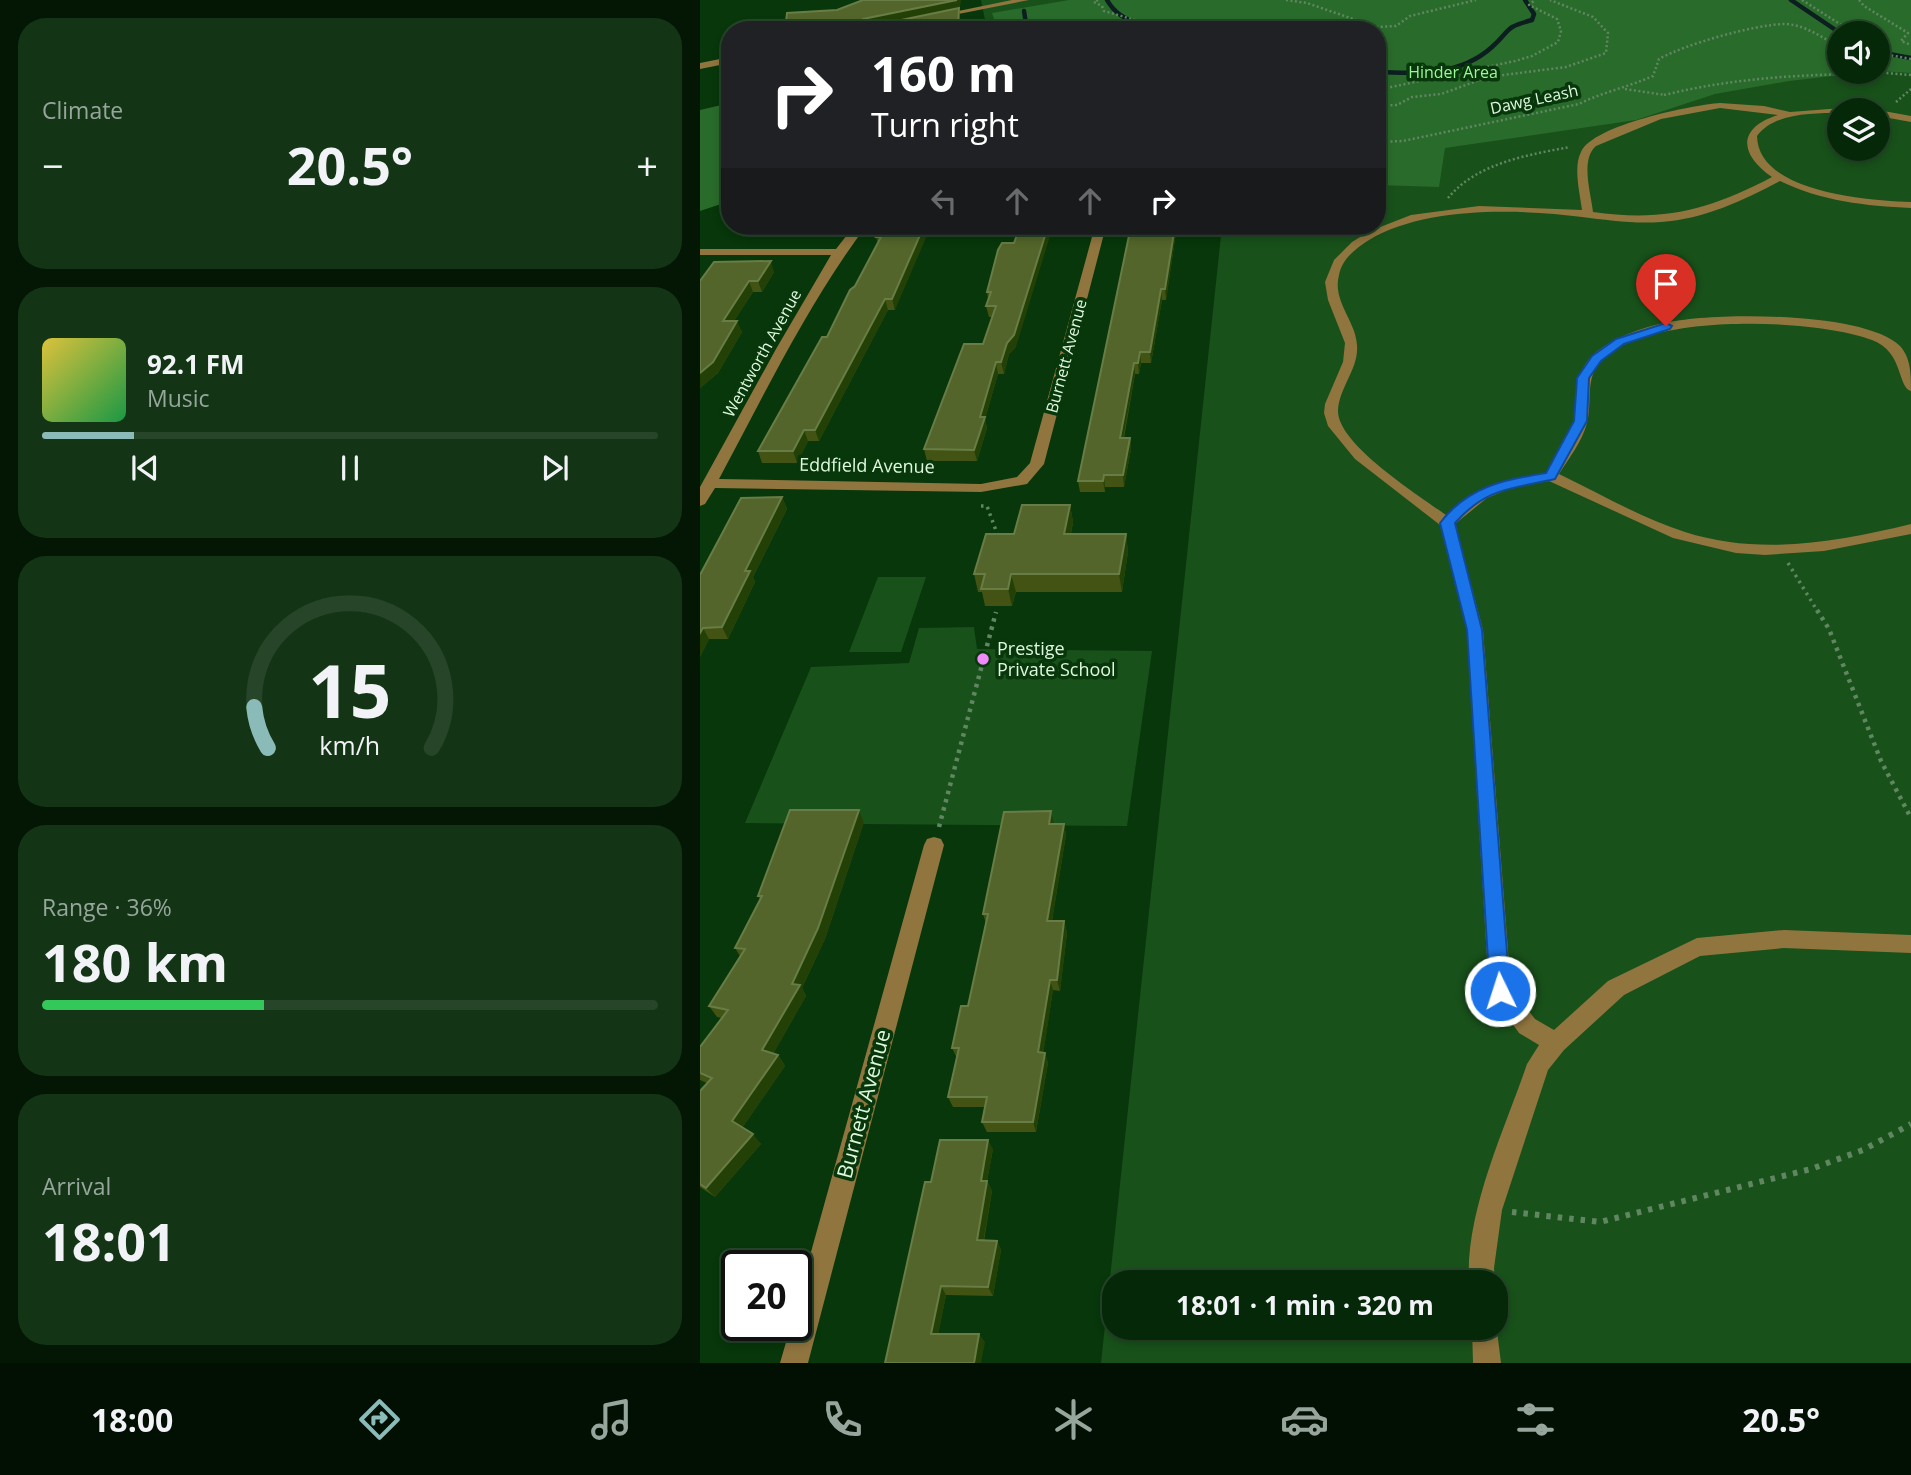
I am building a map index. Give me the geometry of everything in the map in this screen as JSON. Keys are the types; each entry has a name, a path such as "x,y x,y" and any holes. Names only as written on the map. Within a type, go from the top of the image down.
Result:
{"street":[{"path":"929,18 1025,0"},
{"path":"700,65 721,62"},
{"path":"1588,215 1584,155 1591,144 1646,119 1688,107 1728,105 1788,114 1827,111"},
{"path":"1788,114 1763,124 1754,133 1750,143 1754,153 1779,178 1838,197 1911,205"},
{"path":"1890,116 1911,120"},
{"path":"1386,226 1396,221 1446,211 1494,208 1648,220 1710,212 1779,178"},
{"name":"Wentworth Avenue","path":"700,501 782,349 839,252 853,235"},
{"name":"Burnett Avenue","path":"1022,481 1037,464 1099,235"},
{"path":"1369,235 1344,254 1333,273 1332,298 1348,331 1352,349 1346,375 1332,404 1330,417 1334,428 1353,451 1447,523 1475,630 1500,991 1527,1026 1556,1043"},
{"path":"700,253 839,252"},
{"path":"1551,476 1580,421 1583,378 1596,358 1620,341 1666,326 1722,319 1839,325 1894,346 1911,387"},
{"path":"1447,523 1463,506 1500,485 1551,476 1678,535 1732,548 1780,551 1849,544 1911,529"},
{"name":"Eddfield Avenue","path":"710,483 981,488 1022,481"},
{"name":"Burnett Avenue","path":"794,1363 934,845"},
{"path":"1481,1270 1489,1210 1538,1064 1556,1043 1616,988 1698,947 1784,939 1911,944"},
{"path":"1486,1340 1487,1363"}],"path":[{"path":"1098,0 1094,2 1102,6 1104,11 1137,21"},
{"path":"1286,0 1307,3 1359,21"},
{"path":"1386,26 1396,26 1410,16 1476,0"},
{"path":"1386,88 1514,61 1532,56 1558,43 1561,31 1558,19 1529,5 1535,0"},
{"path":"1386,106 1397,105 1412,97 1441,94 1488,77 1566,67 1606,53 1608,33 1593,17 1550,0"},
{"path":"1802,0 1835,21"},
{"path":"1859,0 1864,6 1908,33 1901,41 1911,45"},
{"name":"Dawg Leash","path":"1386,142 1403,141 1579,104 1601,93 1624,89 1653,76 1659,59 1673,51 1774,25 1799,27 1827,41"},
{"path":"1890,55 1911,59"},
{"path":"1624,89 1664,94 1693,87 1827,73"},
{"path":"1890,74 1911,75"},
{"path":"1664,94 1688,107"},
{"path":"1446,211 1449,195 1473,175 1536,153 1591,144"},
{"path":"977,506 987,506 1002,547"},
{"path":"1780,551 1829,629 1881,761 1911,818"},
{"path":"934,845 996,612"},
{"path":"1489,1210 1600,1222 1811,1169 1863,1150 1911,1124"}],"green space":[{"path":"981,0 1911,0 1911,1363 1101,1363 1103,1340 1508,1340 1508,1270 1111,1270 1221,235 1386,235 1386,21 985,21"},
{"name":"Hinder Area","path":"1069,0 1911,0 1911,73 1890,72 1890,21 1827,21 1827,77 1715,94 1636,120 1445,148 1439,187 1386,185 1386,21 995,21 992,13"},
{"path":"721,105 721,204 700,211 700,110"},
{"path":"878,577 926,577 901,652 849,652"},
{"path":"974,627 977,649 1152,651 1127,826 745,823 811,667 909,663 919,628"}],"building":[{"path":"863,0 957,0 862,21 786,21 787,13 837,10"},
{"path":"959,8 958,21 896,21"},
{"path":"920,235 892,299 885,299 815,430 804,430 793,451 758,451 822,337 827,337 881,237 876,237"},
{"path":"1017,235 1045,235 1014,335 1007,343 1001,362 996,362 980,417 985,417 974,450 924,449 964,344 983,344 996,306 986,306 998,250 1002,243 1014,243"},
{"path":"1129,235 1174,235 1165,289 1161,289 1150,352 1140,352 1138,363 1134,363 1120,438 1130,438 1123,475 1104,475 1103,481 1078,481"},
{"path":"771,261 758,281 749,281 723,321 737,321 713,362 700,373 700,281 714,262"},
{"path":"782,497 745,571 750,571 722,627 703,628 700,633 700,575 741,498"},
{"path":"1022,505 1070,505 1064,534 1126,534 1119,574 1011,574 1008,589 981,589 985,574 974,574 986,534 1014,534"},
{"path":"790,810 859,810 818,928 792,984 800,985 762,1050 778,1055 732,1121 753,1134 706,1188 700,1184 700,1091 712,1078 700,1073 700,1047 728,1010 709,1006 745,949 735,948 762,896 758,896"},
{"path":"1051,811 1049,824 1064,824 1047,921 1064,921 1057,980 1050,980 1038,1052 1045,1053 1033,1122 982,1122 987,1097 948,1097 959,1048 952,1048 961,1006 968,1006 988,914 983,914 1004,812"},
{"path":"940,1140 988,1140 981,1181 987,1181 977,1240 997,1241 988,1287 941,1286 931,1334 979,1334 974,1363 885,1363 925,1182 931,1182"}],"waterway":[{"path":"1107,0 1117,13 1133,21"},
{"path":"1386,72 1438,71 1480,56 1512,27 1532,20 1534,14 1525,0"},
{"path":"1791,0 1827,24"},
{"path":"1024,11 1026,21"},
{"path":"1890,54 1911,58"}],"place":[{"name":"Prestige Private School","path":"983,659"}],"route":[{"path":"1500,991 1475,630 1447,523 1463,506 1500,485 1551,476 1580,421 1583,378 1596,358 1620,341 1666,326"}]}
